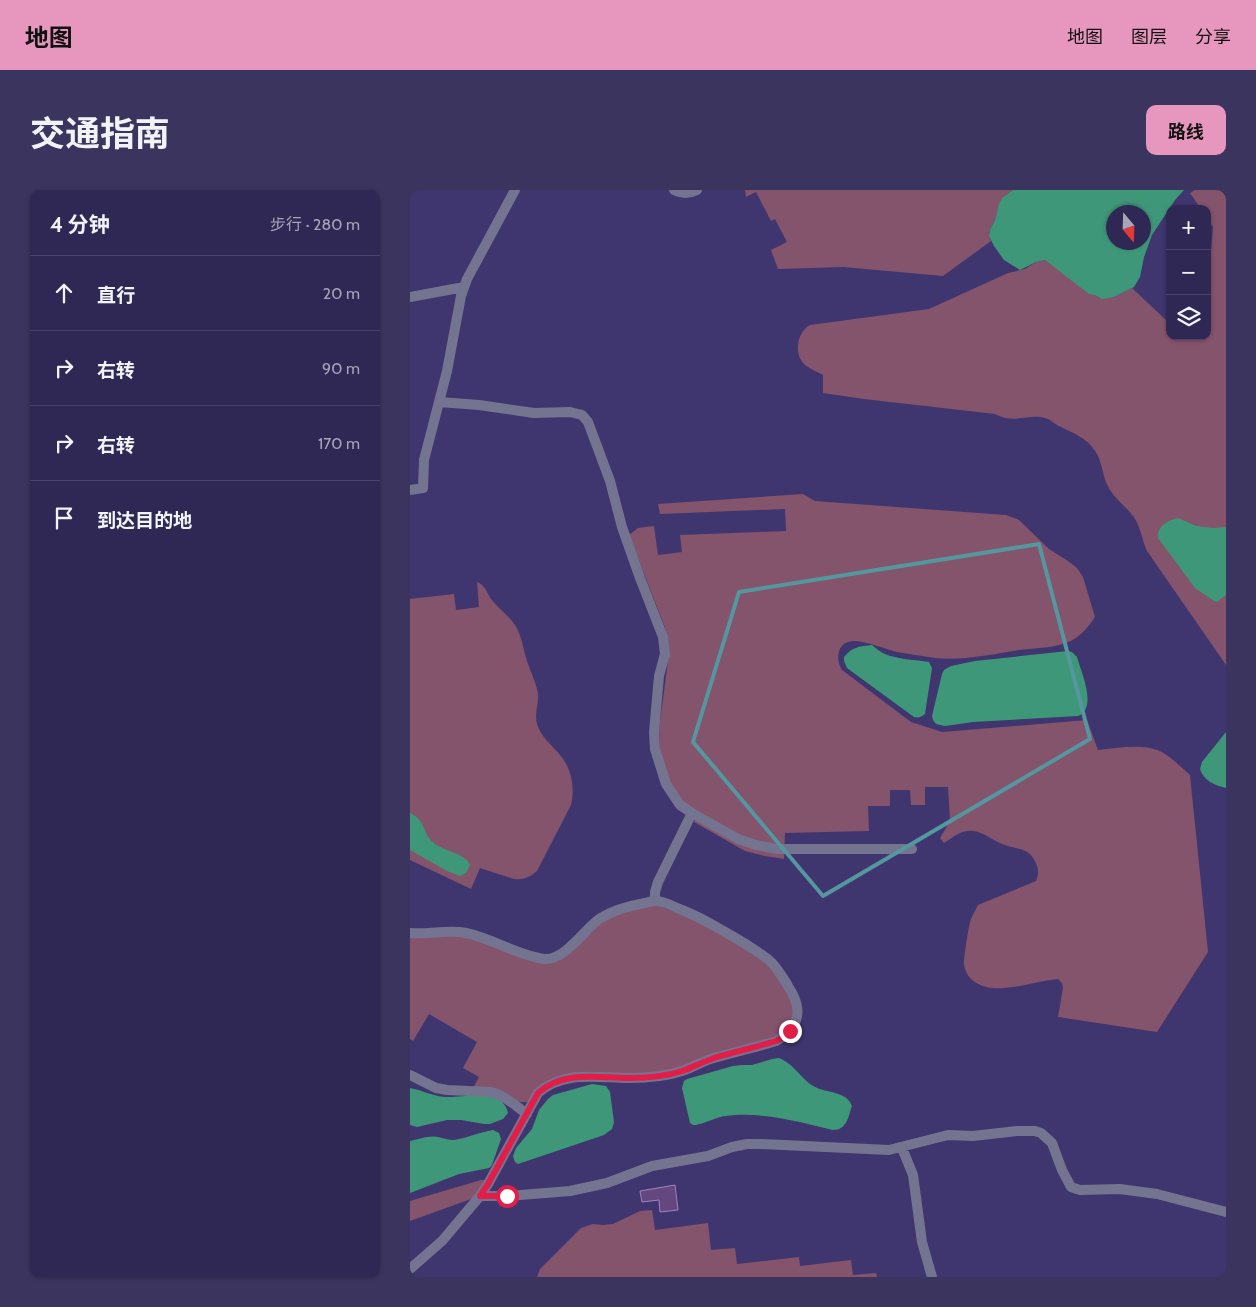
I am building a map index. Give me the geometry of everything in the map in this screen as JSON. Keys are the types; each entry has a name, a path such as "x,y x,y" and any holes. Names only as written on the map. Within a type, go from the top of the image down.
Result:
{"street":[{"path":"410,490 423,488 424,460 447,371 466,278 515,190"},
{"path":"674,190 681,193 689,193 697,190"},
{"path":"410,297 464,287"},
{"path":"439,402 479,404 534,413 570,412 582,415 588,422 610,481 622,527 663,637 665,654 659,676 654,732 655,749 670,792 680,805 738,840 766,848 912,849"},
{"path":"655,901 658,882 692,813"},
{"path":"410,933 465,933 517,952 545,959 553,958 564,952 598,920 610,913 625,906 655,901 690,912 718,927 760,954 778,969 797,1006 797,1015 793,1027 786,1036 776,1041 712,1059 681,1072 630,1078 585,1076 562,1080 538,1093 480,1196 442,1241 410,1270"},
{"path":"410,1075 436,1088 496,1093 527,1114"},
{"path":"480,1196 570,1191 607,1183 652,1166 708,1156 732,1147 747,1144 889,1150 948,1135 973,1136 1035,1131 1041,1133 1052,1143 1062,1170 1071,1187 1080,1190 1120,1189 1157,1194 1226,1212"},
{"path":"902,1148 913,1175 922,1242 932,1277"}],"highlighted area":[{"path":"1039,544 1090,739 823,896 693,742 739,592"}],"shaded area":[{"path":"745,190 1013,190 1002,198 990,230 989,236 991,241 943,276 843,267 778,269 771,250 787,242 775,219 771,221 756,192 746,197"},
{"path":"1013,190 1184,190 1172,205 1166,205 1166,214 1151,238 1151,205 1106,205 1106,250 1147,250 1140,277 1134,287 1114,297 1102,299 1089,294 1045,260 1020,270 1004,260 989,236 1002,198"},
{"path":"1195,190 1226,190 1226,665 1147,551 1137,523 1110,490 1098,455 1084,439 1041,417 1016,419 995,414 823,393 823,375 805,365 801,360 798,349 802,333 810,325 929,309 1008,273 1025,269 1036,262 1045,260 1100,298 1114,297 1132,288 1166,320 1166,340 1211,340 1211,252 1213,227 1211,224 1211,205 1198,205 1190,193"},
{"path":"803,494 815,501 1006,515 1019,520 1049,549 1077,568 1083,577 1095,617 1082,633 1075,639 1065,643 977,657 945,659 897,652 868,643 853,641 844,644 838,656 842,670 911,722 942,732 1087,720 1098,750 1141,747 1158,750 1175,761 1190,775 1208,952 1157,1032 1058,1017 1063,988 1062,983 1058,979 991,988 979,984 969,977 964,965 964,957 970,922 978,905 1036,881 1038,870 1034,859 1027,852 1000,843 977,831 961,833 944,843 940,838 950,821 948,787 925,787 925,805 911,805 910,790 890,790 890,806 868,806 869,831 785,833 784,859 745,851 694,822 697,813 684,803 669,781 660,752 659,729 669,654 668,638 629,535 638,528 654,526 658,555 682,552 680,535 786,531 785,509 660,514 658,504"},
{"path":"1178,518 1196,526 1226,527 1226,595 1217,602 1195,588 1158,538 1161,527 1170,520"},
{"path":"477,582 484,587 491,599 517,629 537,690 537,724 544,737 564,760 572,779 573,792 571,805 537,871 527,878 514,879 480,868 471,889 410,860 410,599 454,594 456,610 479,607"},
{"path":"872,645 890,656 929,662 932,668 925,714 920,717 914,717 847,668 844,657 850,651"},
{"path":"1068,651 1077,657 1088,698 1084,712 1078,716 973,722 945,726 936,724 933,720 932,716 942,674 944,670 951,666 975,661"},
{"path":"1226,732 1226,788 1210,782 1204,777 1200,769 1202,762"},
{"path":"410,813 419,820 434,843 460,855 468,861 470,865 466,873 460,876 447,871 410,850"},
{"path":"655,904 716,929 770,965 792,999 794,1015 784,1033 670,1072 561,1077 530,1101 526,1102 517,1101 497,1090 473,1088 479,1077 463,1068 477,1042 429,1014 413,1041 410,1039 410,936 464,936 545,962 611,916"},
{"path":"779,1058 790,1064 810,1084 841,1095 849,1101 852,1106 848,1118 841,1128 833,1130 780,1118 752,1115 722,1117 696,1125 690,1123 682,1088 684,1081 733,1066 752,1065"},
{"path":"592,1084 606,1086 610,1092 614,1122 612,1129 604,1135 518,1164 515,1162 513,1156 516,1148 532,1129 539,1110 548,1099 553,1095"},
{"path":"410,1088 445,1097 491,1097 505,1105 508,1113 503,1119 490,1124 447,1120 417,1127 410,1125"},
{"path":"493,1130 499,1133 501,1139 492,1165 489,1168 459,1174 410,1193 410,1141 431,1136 454,1140"},
{"path":"485,1180 472,1203 471,1199 410,1221 410,1201"},
{"path":"652,1210 655,1230 708,1223 711,1250 735,1248 737,1264 799,1257 800,1266 851,1260 853,1275 876,1273 877,1277 537,1277 540,1269 581,1228 593,1224 613,1224 640,1211"}],"building":[{"path":"675,1185 678,1210 660,1212 659,1200 642,1202 640,1191"}],"route":[{"path":"507,1196 480,1196 538,1093 552,1084 562,1080 585,1076 630,1078 681,1072 712,1059 776,1041 786,1036 790,1031"}]}
